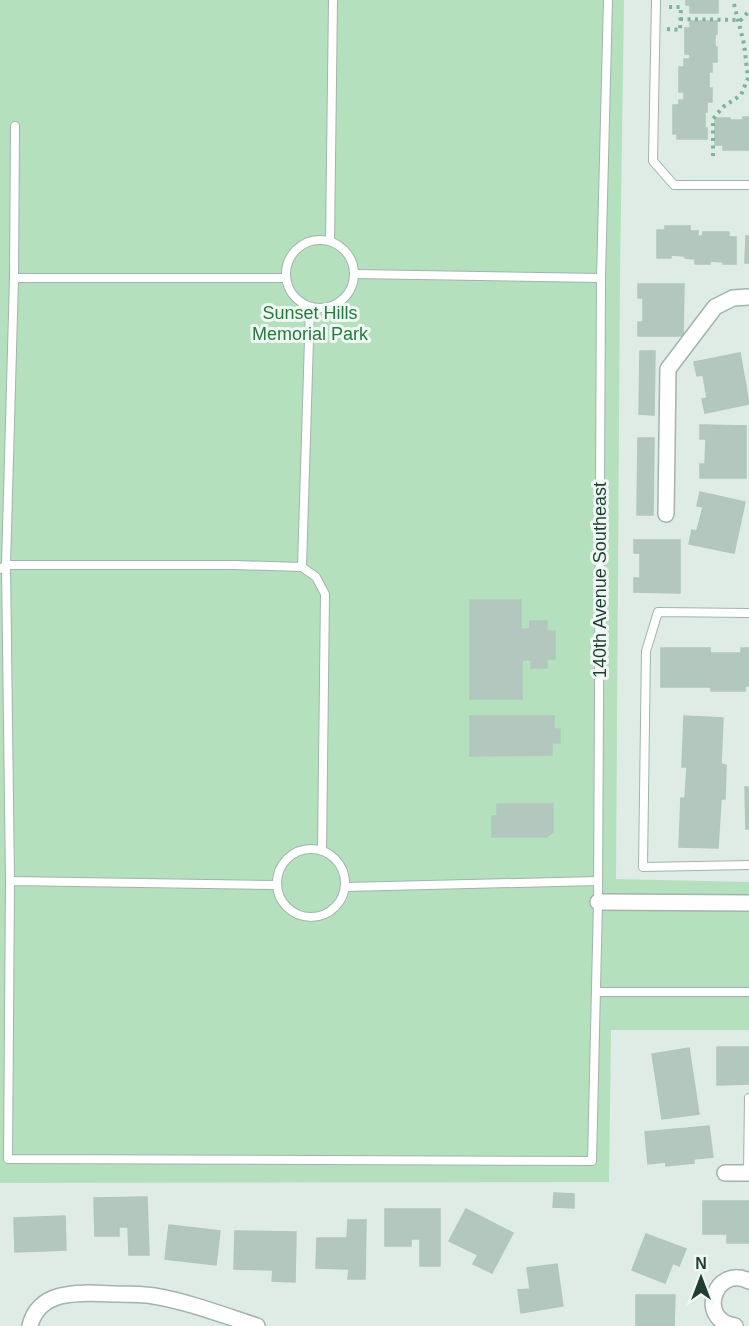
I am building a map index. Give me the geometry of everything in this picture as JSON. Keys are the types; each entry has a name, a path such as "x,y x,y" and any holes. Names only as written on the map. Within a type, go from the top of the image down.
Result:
{"street":[{"path":"666,514 668,369 716,307 733,298 749,297"},
{"path":"598,902 749,903"},
{"path":"725,1173 748,1173"},
{"path":"749,1281 729,1279 716,1290 713,1298 713,1306 721,1321 737,1326 749,1323"},
{"path":"30,1326 37,1308 50,1299 83,1293 151,1295 257,1326"}],"lane":[{"path":"330,241 333,0"},
{"name":"140th Avenue Southeast","path":"10,881 8,1159 592,1161 598,902 601,278 608,0"},
{"path":"656,0 653,161 674,185 749,185"},
{"path":"15,126 14,278 3,567 10,881 276,885"},
{"path":"330,241 348,253 355,274 349,294 332,307 321,309 301,303 294,296 288,288 286,267 298,248 308,242 330,241"},
{"path":"355,274 601,278"},
{"path":"14,278 286,278"},
{"path":"302,567 310,307"},
{"path":"3,567 235,565 302,567 316,577 325,594 322,851"},
{"path":"749,613 658,612 646,651 643,867 749,866"},
{"path":"311,849 322,851 332,856 340,864 345,887 342,898 336,908 315,918 293,913 279,896 276,885 277,874 282,864 290,856 311,849"},
{"path":"345,887 598,881"},
{"path":"597,992 749,992"},
{"path":"748,1173 749,1098"}],"path":[{"path":"713,156 713,119 723,107 741,95 748,78 744,44 733,0"},
{"path":"667,7 681,7 680,30 667,29"},
{"path":"680,19 741,20 749,11"}],"green space":[{"name":"Sunset Hills Memorial Park","path":"0,0 624,0 616,879 749,882 749,1030 611,1030 609,1182 0,1183"}],"building":[{"path":"686,0 718,0 718,13 690,13 690,5 686,5"},
{"path":"690,21 717,21 715,47 717,47 717,62 712,62 712,72 709,72 712,102 707,102 707,112 705,112 707,139 677,139 677,134 673,134 673,105 679,105 679,100 684,100 684,92 679,92 679,67 684,67 684,59 690,59 690,54 685,54 685,28 690,28"},
{"path":"743,117 749,117 749,150 723,150 723,145 715,145 715,118 743,120"},
{"path":"665,226 690,226 690,231 698,231 698,236 703,236 703,232 729,232 729,237 736,237 736,264 710,261 710,264 695,264 695,259 685,258 685,256 671,255 671,258 657,258 657,230 665,230"},
{"path":"746,236 749,236 749,263 745,263"},
{"path":"638,284 684,284 683,336 638,336 638,322 643,322 643,298 638,298"},
{"path":"640,351 655,351 654,415 639,414"},
{"path":"740,353 749,404 705,413 702,399 707,398 703,375 697,376 694,362"},
{"path":"700,425 746,426 746,478 700,478 700,464 705,464 706,439 700,439"},
{"path":"638,438 654,438 653,515 637,515"},
{"path":"700,492 745,502 734,553 689,544 692,530 697,531 703,507 697,506"},
{"path":"634,540 680,540 680,593 634,592 634,578 640,578 640,553 634,553"},
{"path":"470,600 521,600 521,629 530,629 530,621 547,621 547,631 555,631 555,659 547,659 547,668 531,668 531,660 522,660 522,699 470,699"},
{"path":"661,648 710,648 710,653 741,653 741,648 749,648 749,686 745,686 745,691 711,691 711,687 661,687"},
{"path":"470,716 554,716 554,729 560,729 560,743 552,743 552,755 470,756"},
{"path":"684,716 723,718 721,764 726,765 725,799 721,799 718,848 679,847 681,798 685,798 687,767 682,767"},
{"path":"745,787 749,787 749,829 746,829"},
{"path":"497,804 553,804 553,832 547,837 492,837 492,816 497,816"},
{"path":"717,1047 749,1047 749,1084 717,1085"},
{"path":"689,1048 699,1114 662,1119 652,1054"},
{"path":"709,1126 713,1157 694,1159 694,1163 666,1166 666,1162 648,1164 645,1132"},
{"path":"554,1193 574,1194 574,1208 553,1207"},
{"path":"147,1197 149,1255 129,1255 128,1227 119,1227 119,1236 95,1236 94,1198"},
{"path":"703,1201 749,1201 749,1243 727,1243 727,1234 703,1234"},
{"path":"385,1209 440,1209 440,1266 420,1266 420,1239 411,1239 411,1246 385,1246"},
{"path":"466,1209 513,1233 492,1273 473,1264 478,1255 449,1241"},
{"path":"65,1216 66,1250 15,1252 14,1218"},
{"path":"348,1220 366,1220 365,1279 348,1279 349,1269 316,1268 317,1238 347,1238"},
{"path":"169,1225 220,1231 216,1265 165,1259"},
{"path":"235,1231 296,1232 295,1282 272,1281 273,1270 234,1269"},
{"path":"646,1234 686,1249 679,1266 673,1263 665,1283 632,1270"},
{"path":"557,1264 563,1306 521,1313 518,1290 530,1289 527,1268"},
{"path":"636,1295 675,1295 674,1326 636,1326"}]}
